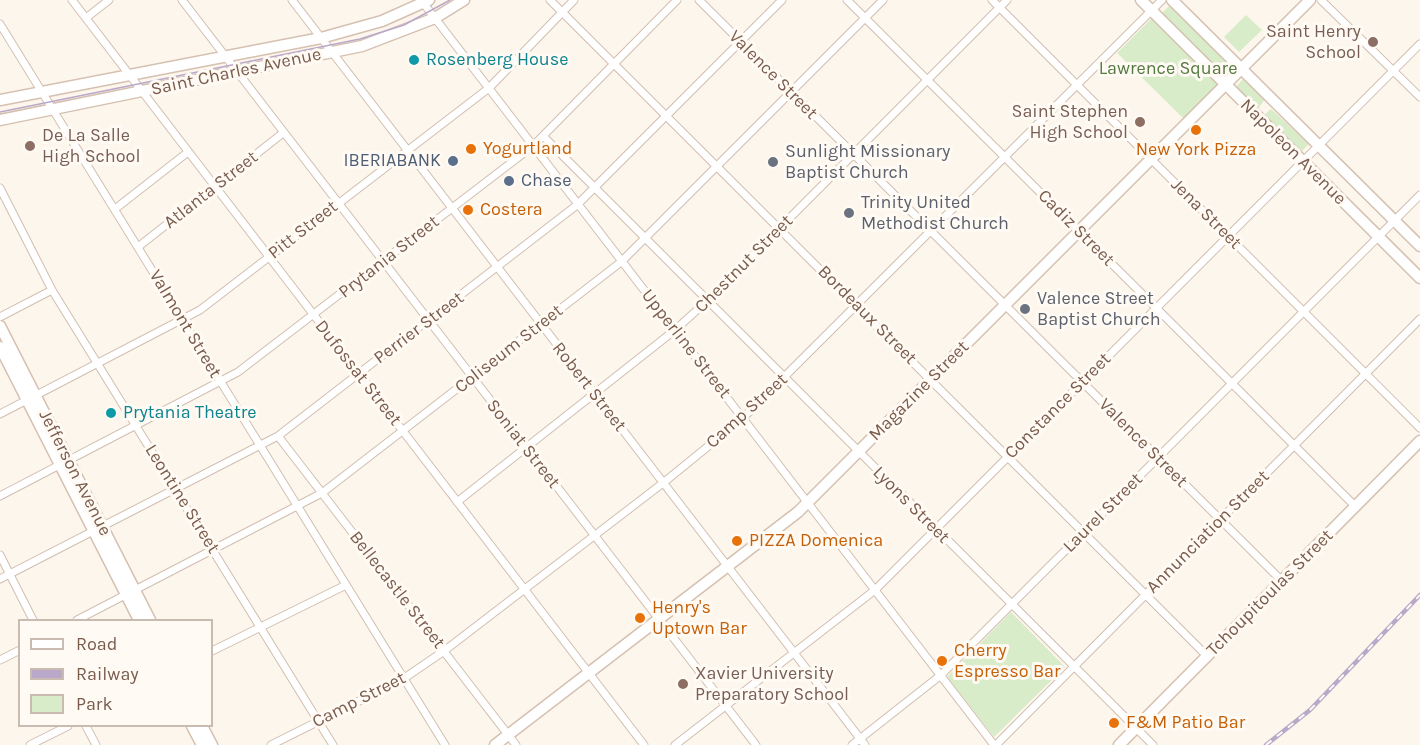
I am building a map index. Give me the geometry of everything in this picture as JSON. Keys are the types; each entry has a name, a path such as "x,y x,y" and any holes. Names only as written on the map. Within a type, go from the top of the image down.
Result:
{"street":[{"name":"Dufossat Street","path":"72,0 644,745"},
{"path":"86,18 109,0"},
{"name":"Soniat Street","path":"182,0 756,745"},
{"name":"Robert Street","path":"292,0 863,742"},
{"name":"Saint Charles Avenue","path":"0,120 332,52 384,39 435,18 464,0"},
{"name":"Bordeaux Street","path":"550,0 1208,657"},
{"name":"Pitt Street","path":"0,414 200,310 489,88 574,0"},
{"name":"Prytania Street","path":"0,496 220,383 313,315 533,146 677,0"},
{"name":"Valence Street","path":"699,0 1282,581"},
{"name":"Perrier Street","path":"0,579 278,436 577,205 782,0"},
{"name":"Cadiz Street","path":"847,0 1356,507"},
{"name":"Coliseum Street","path":"81,619 298,508 322,493 621,262 883,0"},
{"name":"Jena Street","path":"992,0 1420,428"},
{"name":"Chestnut Street","path":"457,502 675,330 707,301 1007,0"},
{"name":"Napoleon Avenue","path":"1142,0 1420,278"},
{"name":"Camp Street","path":"272,745 403,679 444,651 663,483 743,418 1162,0"},
{"name":"Napoleon Avenue","path":"1172,0 1420,246"},
{"name":"Magazine Street","path":"495,745 807,503 1310,0"},
{"path":"1321,0 1420,97"},
{"name":"Saint Charles Avenue","path":"0,100 321,38 382,21 424,1"},
{"name":"Upperline Street","path":"424,1 577,205 995,745"},
{"name":"Valmont Street","path":"0,24 445,745"},
{"name":"Constance Street","path":"675,745 875,590 1420,44"},
{"path":"1258,116 1273,100"},
{"name":"Atlanta Street","path":"138,247 283,133"},
{"name":"Lyons Street","path":"543,136 1153,745"},
{"path":"115,209 188,152"},
{"name":"Leontine Street","path":"0,188 52,290 333,745"},
{"name":"Laurel Street","path":"852,745 863,742 941,675 1420,195"},
{"path":"0,317 52,290"},
{"name":"Annunciation Street","path":"995,745 1420,319"},
{"name":"Jefferson Avenue","path":"0,326 32,398 131,593 149,619"},
{"name":"Jefferson Avenue","path":"0,347 32,398"},
{"name":"Bellecastle Street","path":"278,436 516,745"},
{"name":"Tchoupitoulas Street","path":"1119,745 1420,441"},
{"path":"0,555 32,619"},
{"path":"213,650 346,585"},
{"name":"Jefferson Avenue","path":"131,593 138,619"},
{"path":"0,660 18,651"},
{"path":"30,745 66,727"},
{"path":"87,727 96,745"},
{"path":"193,727 202,745"},
{"path":"203,727 212,745"}],"green space":[{"path":"1170,5 1231,66 1222,75 1161,14"},
{"path":"1246,15 1262,30 1239,52 1224,37"},
{"name":"Lawrence Square","path":"1152,18 1219,84 1184,119 1117,53"},
{"path":"1244,78 1265,99 1258,109 1235,88"},
{"path":"1271,109 1309,144 1300,153 1264,115"},
{"path":"1011,612 1065,667 994,737 947,677"}],"tram line":[{"path":"0,112 360,39 404,25 450,0"}],"railway":[{"path":"1266,745 1310,710 1420,595"}],"place":[{"name":"Saint Henry School","path":"1373,42"},
{"name":"Rosenberg House","path":"414,60"},
{"name":"Saint Stephen High School","path":"1140,122"},
{"name":"New York Pizza","path":"1196,130"},
{"name":"De La Salle High School","path":"30,146"},
{"name":"Yogurtland","path":"471,149"},
{"name":"IBERIABANK","path":"453,161"},
{"name":"Sunlight Missionary Baptist Church","path":"773,162"},
{"name":"Chase","path":"509,181"},
{"name":"Costera","path":"468,210"},
{"name":"Trinity United Methodist Church","path":"849,213"},
{"name":"Valence Street Baptist Church","path":"1025,309"},
{"name":"Prytania Theatre","path":"111,413"},
{"name":"PIZZA Domenica","path":"737,541"},
{"name":"Henry's Uptown Bar","path":"640,618"},
{"name":"Cherry Espresso Bar","path":"942,661"},
{"name":"Xavier University Preparatory School","path":"683,684"},
{"name":"F&M Patio Bar","path":"1114,723"}]}
